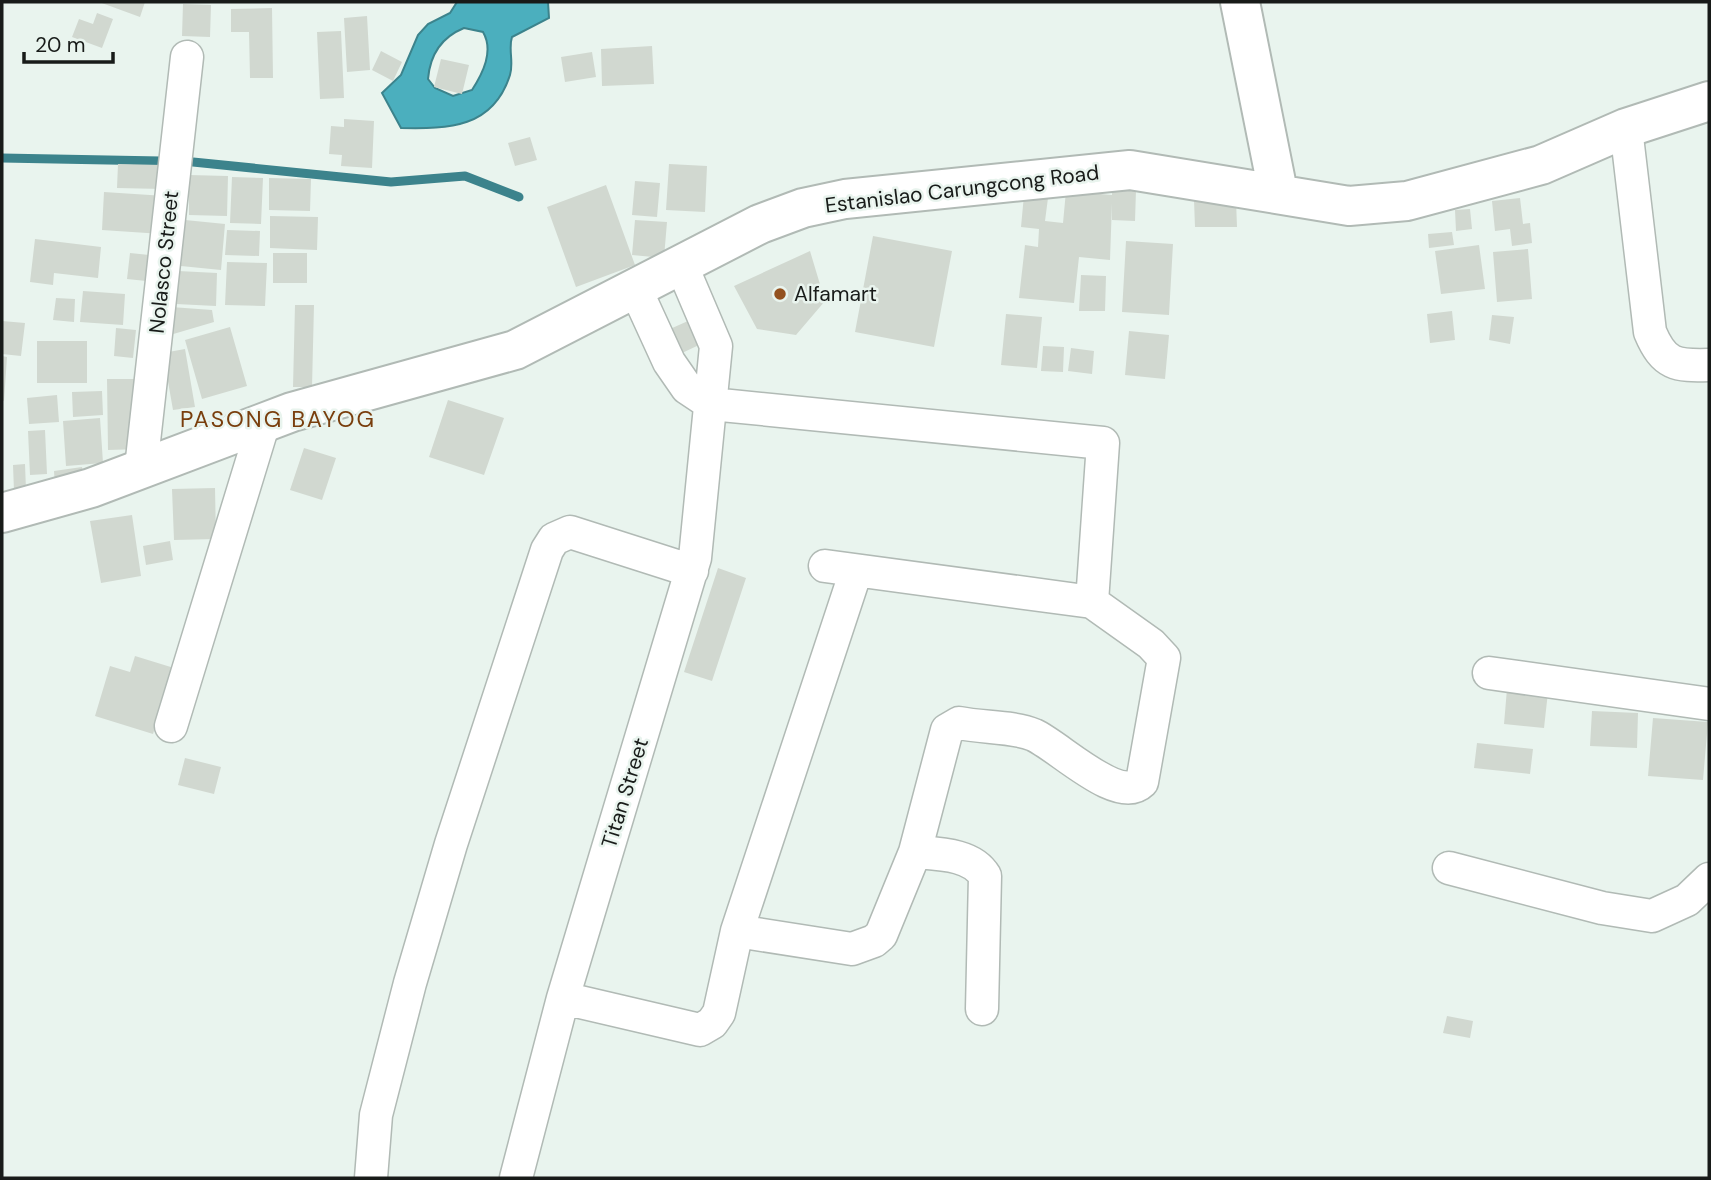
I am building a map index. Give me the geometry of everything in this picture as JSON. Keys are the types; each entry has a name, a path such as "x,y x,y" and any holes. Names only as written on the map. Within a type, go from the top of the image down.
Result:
{"street":[{"path":"1240,2 1278,192"},
{"name":"Nolasco Street","path":"141,468 187,57"},
{"name":"Estanislao Carungcong Road","path":"2,513 91,488 264,422 515,350 760,224 803,208 845,199 1130,170 1349,205 1407,201 1541,165 1626,128 1709,101"},
{"path":"1626,128 1650,332 1657,349 1668,359 1681,366 1709,365"},
{"name":"Titan Street","path":"516,1178 563,998 692,571 716,346 681,264"},
{"path":"636,290 669,362 687,388 711,404 1103,443 1092,602"},
{"path":"170,726 264,422"},
{"path":"371,1178 376,1115 411,983 451,845 547,550 554,538 570,532 692,571"},
{"path":"737,931 822,946 861,948 881,935 915,852 947,730 951,725 959,723 1033,734 1105,782 1126,790 1135,789 1142,782 1164,658 1151,644 1092,602 825,566"},
{"path":"563,998 700,1030 712,1023 719,1013 737,931 856,571"},
{"path":"1489,673 1709,704"},
{"path":"915,852 970,861 979,866 985,876 982,1009"},
{"path":"1449,868 1602,908 1652,916 1687,900 1709,880"}],"water":[{"path":"457,2 548,2 549,18 512,37 510,75 493,106 481,115 452,126 401,128 382,93 401,75 418,35 428,24 450,13","holes":["464,28 483,32 487,54 472,90 453,96 435,88 428,79 429,70 434,55 443,42"]}],"building":[{"path":"99,2 145,2 140,17"},
{"path":"183,4 211,5 210,37 182,36"},
{"path":"272,8 273,78 250,78 249,32 231,32 231,9"},
{"path":"97,13 113,19 102,48 72,37 79,19 93,24"},
{"path":"367,16 370,70 347,72 344,18"},
{"path":"341,31 344,98 320,99 317,32"},
{"path":"652,46 654,84 602,86 601,49"},
{"path":"381,51 402,62 393,81 372,70"},
{"path":"592,52 596,77 565,82 561,57"},
{"path":"441,59 469,65 462,94 434,87"},
{"path":"344,119 374,121 372,168 341,166 342,155 329,154 331,126 344,127"},
{"path":"530,137 537,160 515,166 508,143"},
{"path":"118,164 163,165 163,189 117,188"},
{"path":"669,164 707,166 705,212 666,210"},
{"path":"189,175 228,176 227,216 189,215"},
{"path":"232,177 263,178 261,224 230,223"},
{"path":"269,178 311,179 310,211 269,210"},
{"path":"635,181 660,183 657,217 632,215"},
{"path":"606,185 635,265 576,287 547,207"},
{"path":"1112,190 1136,190 1135,221 1112,220 1112,203 1110,260 1079,257 1074,303 1019,298 1025,245 1038,247 1039,229 1021,227 1024,195 1048,198 1045,221 1063,223 1066,191 1112,195"},
{"path":"104,192 165,196 162,234 102,230"},
{"path":"1520,198 1523,224 1530,223 1532,243 1512,246 1510,229 1495,231 1492,201"},
{"path":"1194,200 1236,200 1237,227 1195,227"},
{"path":"1470,209 1472,229 1456,231 1455,210"},
{"path":"270,216 318,217 317,250 270,248"},
{"path":"185,220 225,224 221,270 181,266"},
{"path":"635,220 667,222 664,258 632,255"},
{"path":"227,230 260,231 259,256 225,255"},
{"path":"1452,232 1454,245 1429,248 1428,234"},
{"path":"873,236 952,251 934,347 855,332"},
{"path":"35,239 101,247 98,278 54,273 53,285 30,282"},
{"path":"1126,241 1173,244 1169,315 1122,312"},
{"path":"1479,245 1485,289 1441,294 1435,251"},
{"path":"1528,249 1532,299 1497,302 1493,252"},
{"name":"Alfamart","path":"810,251 825,301 796,335 757,329 734,286"},
{"path":"130,253 159,256 156,282 127,279"},
{"path":"273,253 307,253 307,283 273,283"},
{"path":"227,262 267,263 265,306 225,305"},
{"path":"178,271 217,273 216,306 176,304"},
{"path":"1081,275 1106,276 1105,311 1079,311"},
{"path":"83,291 125,294 123,325 80,322"},
{"path":"56,298 75,299 74,322 53,320"},
{"path":"295,305 314,305 312,387 293,387"},
{"path":"171,307 212,310 214,322 170,335"},
{"path":"1452,311 1455,340 1430,343 1427,314"},
{"path":"1006,314 1042,317 1037,368 1001,365"},
{"path":"1492,315 1514,317 1510,344 1489,340"},
{"path":"2,321 25,323 21,356 2,354"},
{"path":"688,321 699,345 682,353 670,329"},
{"path":"230,327 247,386 202,399 185,340"},
{"path":"116,328 136,330 133,358 114,356"},
{"path":"1129,331 1169,335 1165,379 1125,375"},
{"path":"37,341 87,341 87,383 37,383"},
{"path":"1043,346 1064,347 1063,372 1041,371"},
{"path":"1071,348 1094,351 1092,374 1068,371"},
{"path":"185,349 195,407 173,410 163,353"},
{"path":"2,356 7,357 4,401 2,400"},
{"path":"107,379 140,379 140,449 108,450"},
{"path":"102,391 103,415 73,417 72,392"},
{"path":"57,395 59,422 29,424 27,398"},
{"path":"448,400 504,418 484,475 429,457"},
{"path":"100,418 103,463 66,466 63,421"},
{"path":"45,430 47,474 30,475 28,431"},
{"path":"304,448 336,458 322,500 290,490"},
{"path":"25,464 26,490 14,491 13,465"},
{"path":"82,467 84,483 55,486 54,471"},
{"path":"215,488 216,539 174,540 172,489"},
{"path":"132,515 141,576 101,583 90,521"},
{"path":"170,541 173,560 146,565 143,546"},
{"path":"718,568 746,578 712,681 684,672"},
{"path":"135,656 174,668 153,734 95,716 110,666 130,672"},
{"path":"1507,689 1548,692 1544,728 1504,724"},
{"path":"1592,711 1638,713 1637,748 1590,746"},
{"path":"1653,718 1708,722 1703,780 1648,776"},
{"path":"1477,743 1533,749 1530,774 1474,768"},
{"path":"185,758 221,767 214,794 178,785"},
{"path":"1447,1016 1473,1021 1470,1038 1443,1033"}],"waterway":[{"path":"2,158 161,161"},
{"path":"193,162 391,182 465,176 519,197"}],"place":[{"name":"Alfamart","path":"780,294"}],"district":[{"name":"PASONG BAYOG","path":"278,419"}]}
